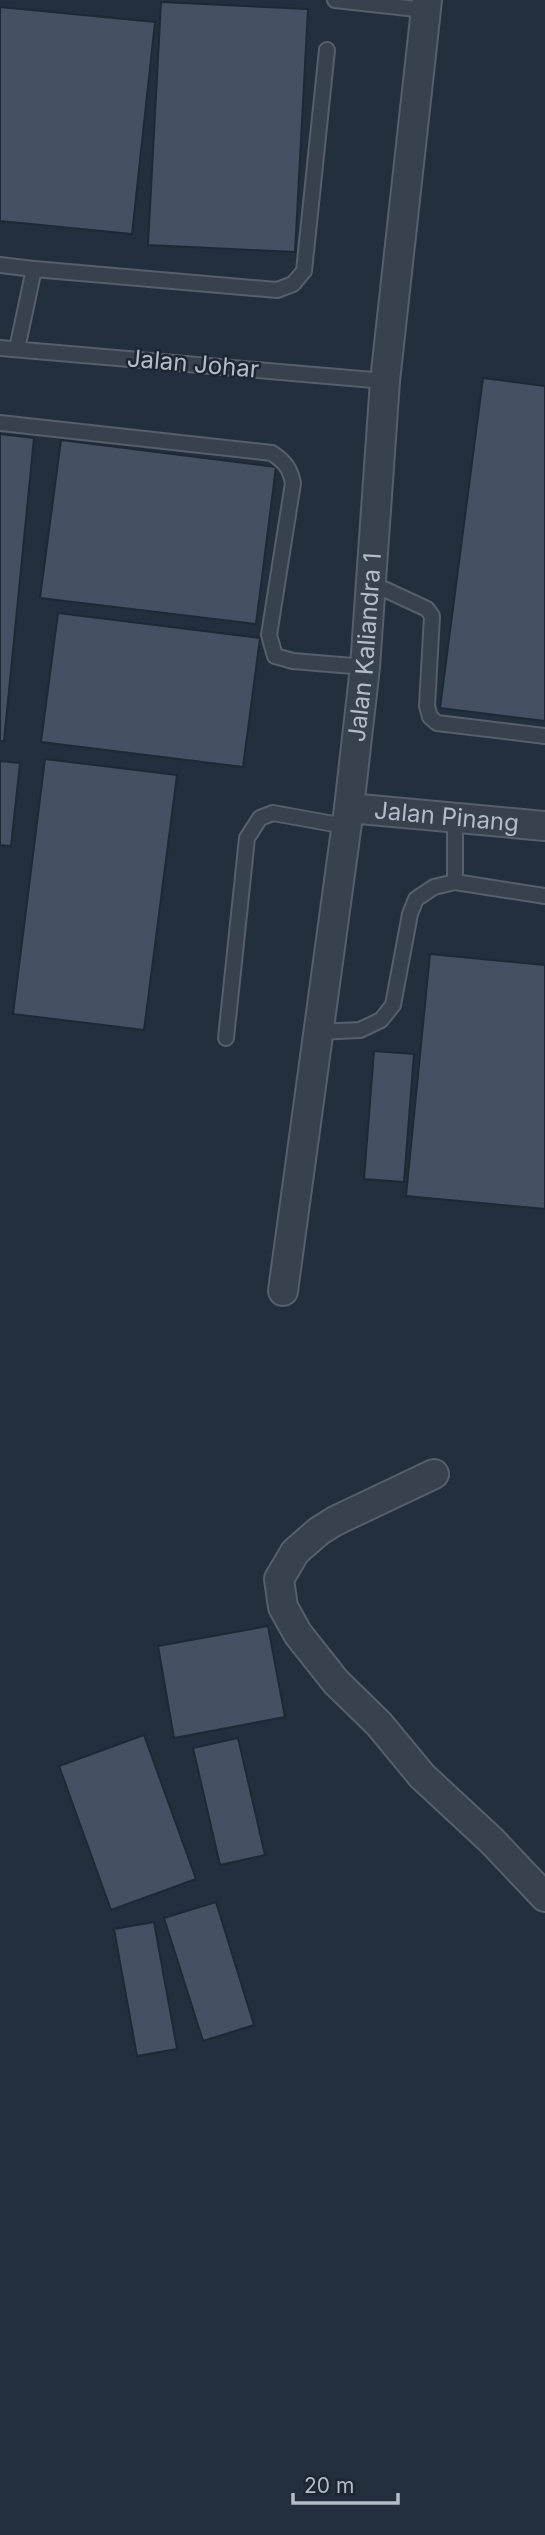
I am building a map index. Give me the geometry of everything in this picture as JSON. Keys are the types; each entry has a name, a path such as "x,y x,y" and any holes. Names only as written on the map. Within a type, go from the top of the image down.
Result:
{"street":[{"name":"Jalan Kaliandra 1","path":"283,1291 365,667 385,381 427,5"},
{"name":"Jalan Pinang","path":"347,817 456,817 545,826"},
{"path":"434,1474 319,1531 295,1552 278,1579 283,1606 298,1634 336,1682 379,1724 422,1776 492,1841 545,1898"}],"lane":[{"path":"335,0 427,5"},
{"path":"0,265 277,290 293,284 304,271 327,50"},
{"path":"17,349 34,269"},
{"name":"Jalan Johar","path":"0,348 385,381"},
{"path":"0,423 272,453 284,461 290,470 293,483 269,635 275,656 293,661 365,667"},
{"path":"371,583 427,608 432,616 426,706 430,717 437,723 545,736"},
{"path":"226,1038 247,838 260,818 273,813 347,817"},
{"path":"455,883 456,817"},
{"path":"318,1032 360,1030 382,1020 393,1005 410,915 416,899 434,887 455,883 545,896"}],"building":[{"path":"161,2 308,9 295,252 148,245"},
{"path":"0,7 155,22 132,234 0,221"},
{"path":"483,378 545,386 545,721 440,708"},
{"path":"0,434 34,438 4,741 0,741"},
{"path":"61,440 276,467 256,624 40,598"},
{"path":"58,613 260,638 243,767 41,742"},
{"path":"45,759 177,775 144,1030 13,1014"},
{"path":"0,761 20,763 11,846 0,845"},
{"path":"430,954 545,965 545,1209 406,1196"},
{"path":"374,1051 414,1054 404,1182 364,1179"},
{"path":"268,1626 285,1717 174,1738 158,1646"},
{"path":"144,1735 196,1879 111,1910 59,1766"},
{"path":"238,1738 265,1855 220,1865 193,1748"},
{"path":"216,1902 254,2025 203,2041 164,1918"},
{"path":"154,1922 177,2049 137,2056 114,1929"}]}
